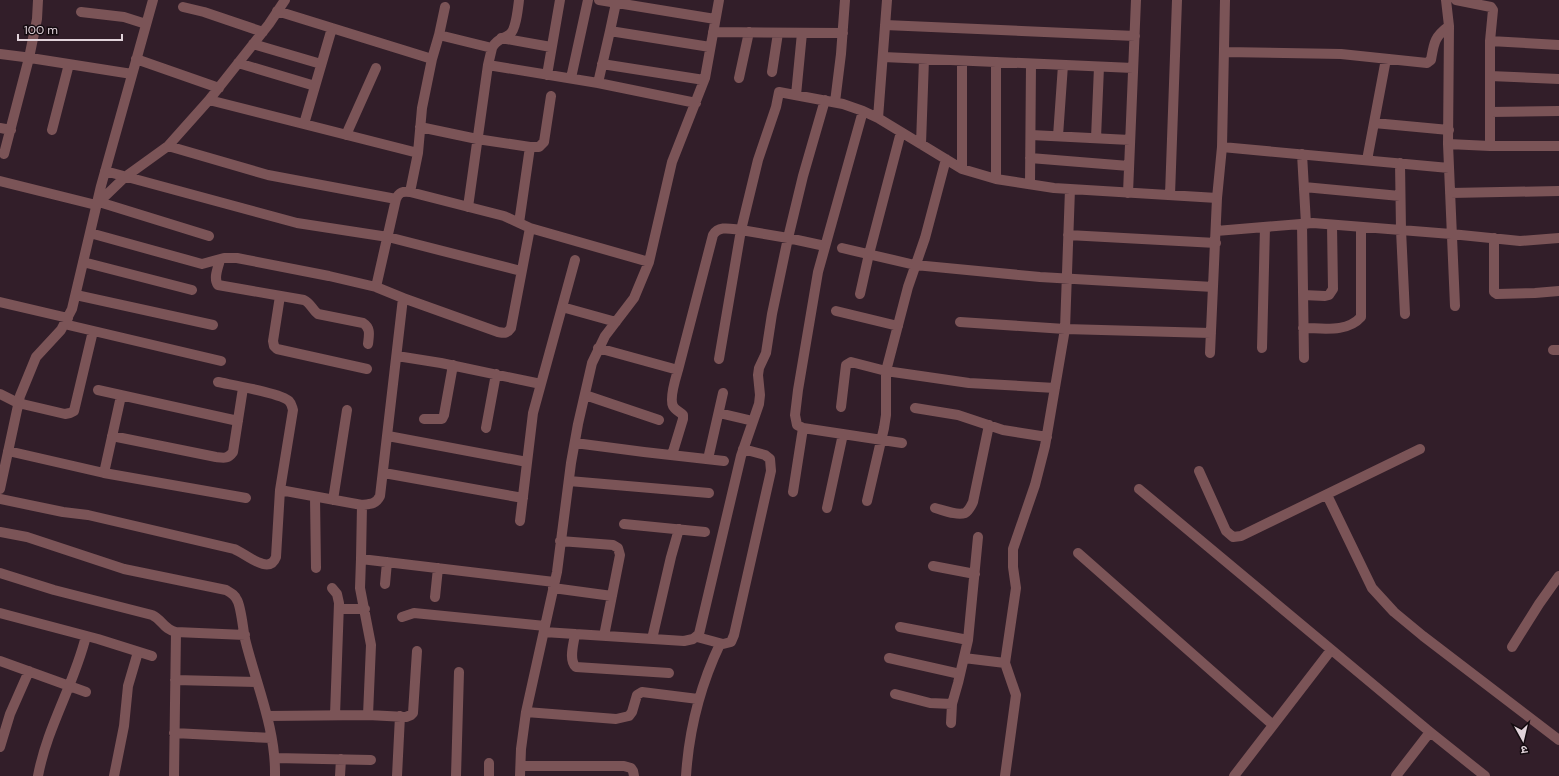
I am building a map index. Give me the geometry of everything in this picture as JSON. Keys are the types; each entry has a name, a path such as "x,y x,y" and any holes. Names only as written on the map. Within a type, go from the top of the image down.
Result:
{"street":[{"path":"4,154 29,58 37,19 38,0"},
{"path":"0,489 18,403 36,357 60,330 72,309 105,171 153,0"},
{"path":"97,204 125,177 168,146 209,100 263,32 285,0"},
{"path":"468,206 488,65 492,48 497,41 511,33 514,28 519,0"},
{"path":"547,74 560,0"},
{"path":"571,78 588,0"},
{"path":"599,0 715,19"},
{"path":"634,776 634,771 631,768 624,766 581,771 520,771 526,712 554,585 575,443 592,363 598,348 634,298 649,262 672,162 704,80 719,0"},
{"path":"697,637 712,581 743,449 759,404 759,368 766,353 772,314 803,176 830,101 843,33 845,0"},
{"path":"878,118 887,0"},
{"path":"1128,193 1136,0"},
{"path":"1170,195 1177,0"},
{"path":"1210,352 1217,198 1222,148 1225,0"},
{"path":"1446,0 1448,26 1448,144 1454,306"},
{"path":"1456,0 1491,7 1493,10 1490,41 1490,146"},
{"path":"598,83 616,3"},
{"path":"183,7 204,12 263,32"},
{"path":"410,192 418,153 425,88 445,7"},
{"path":"277,11 432,59"},
{"path":"81,12 124,17 146,24"},
{"path":"885,25 1135,36"},
{"path":"1224,52 1341,54 1424,63 1432,60 1434,40 1439,33 1448,26"},
{"path":"304,124 332,28"},
{"path":"610,31 710,47"},
{"path":"713,32 843,33"},
{"path":"739,78 749,32"},
{"path":"772,72 778,33"},
{"path":"796,95 802,33"},
{"path":"439,34 492,48"},
{"path":"502,38 551,46"},
{"path":"1490,41 1559,45"},
{"path":"253,44 321,64"},
{"path":"0,54 132,74"},
{"path":"883,57 1133,68"},
{"path":"136,59 218,88"},
{"path":"921,144 924,59"},
{"path":"1367,160 1386,59"},
{"path":"962,61 962,169"},
{"path":"996,62 996,179"},
{"path":"238,63 315,86"},
{"path":"52,130 69,64"},
{"path":"602,64 704,80"},
{"path":"1030,184 1031,64"},
{"path":"488,65 571,78 696,103"},
{"path":"1058,136 1063,65"},
{"path":"1096,138 1099,67"},
{"path":"346,135 376,68"},
{"path":"1490,76 1559,79"},
{"path":"719,359 741,230 758,160 780,92 830,101 863,111 878,118 962,169 996,179 1054,188 1217,198"},
{"path":"420,127 477,139 530,147 540,147 542,145 551,96"},
{"path":"209,100 418,153"},
{"path":"863,111 818,272 795,415 797,425 803,428 902,443"},
{"path":"1490,112 1559,111"},
{"path":"1374,123 1448,130"},
{"path":"0,128 11,130"},
{"path":"860,294 901,132"},
{"path":"1031,135 1130,140"},
{"path":"1448,144 1490,146 1559,146"},
{"path":"168,146 268,175 396,199"},
{"path":"519,223 530,147"},
{"path":"1222,148 1449,168"},
{"path":"1302,154 1304,187 1302,295 1304,358"},
{"path":"1030,158 1129,166"},
{"path":"867,501 886,415 886,371 946,159"},
{"path":"1400,163 1400,230 1405,314"},
{"path":"105,171 297,223 388,237 521,271"},
{"path":"0,181 97,204 209,236"},
{"path":"1304,187 1400,196"},
{"path":"1005,776 1016,695 1005,663 1016,588 1013,567 1013,549 1035,485 1047,437 1065,329 1070,189"},
{"path":"1450,193 1559,190"},
{"path":"376,287 396,199 398,194 403,191 504,216 530,228 649,262"},
{"path":"1216,231 1304,224 1451,234 1520,241 1559,238"},
{"path":"1302,295 1325,296 1329,295 1333,289 1332,225"},
{"path":"1262,348 1265,227"},
{"path":"1303,328 1344,328 1355,323 1360,317 1361,227"},
{"path":"90,233 195,263 206,263 237,258 376,287 403,298 504,333 508,332 511,328 530,228"},
{"path":"672,455 684,419 683,415 676,409 672,402 674,382 715,231 721,228 741,230 825,246"},
{"path":"1068,235 1216,243"},
{"path":"1494,238 1494,292 1497,294 1527,294 1559,291"},
{"path":"842,248 916,264 1067,278 1213,287"},
{"path":"220,260 216,277 216,282 218,285 304,300 309,302 318,314 362,323 367,326 369,330 368,344"},
{"path":"520,521 533,413 575,260"},
{"path":"83,262 192,290"},
{"path":"76,295 213,326"},
{"path":"280,296 273,341 274,346 277,349 367,369"},
{"path":"280,490 362,505 378,501 384,473 403,298"},
{"path":"0,302 66,321 92,331 221,361"},
{"path":"562,307 616,322"},
{"path":"836,311 898,326"},
{"path":"960,322 1065,329 1211,333"},
{"path":"0,394 18,403 70,414 74,411 92,331"},
{"path":"598,348 678,370"},
{"path":"397,356 453,365 541,384"},
{"path":"841,407 846,365 855,362 886,371 969,383 1055,388"},
{"path":"424,419 442,419 453,365"},
{"path":"486,428 496,374"},
{"path":"0,499 63,512 94,516 234,549 254,561 267,565 273,562 276,557 280,490 293,410 292,406 288,400 277,396 218,382"},
{"path":"112,436 225,458 230,457 233,452 243,388"},
{"path":"98,390 238,421"},
{"path":"708,459 723,393"},
{"path":"585,395 659,420"},
{"path":"104,473 122,396"},
{"path":"915,408 958,416 1003,430 1047,437"},
{"path":"334,500 347,410"},
{"path":"718,413 753,421"},
{"path":"935,508 959,514 965,513 969,510 973,502 989,425"},
{"path":"793,492 803,428"},
{"path":"827,508 843,434"},
{"path":"388,436 527,462"},
{"path":"575,443 724,461"},
{"path":"402,617 414,613 575,634 684,641 697,637 720,644 727,644 731,642 734,635 771,471 770,459 765,455 743,449"},
{"path":"1199,471 1226,531 1233,537 1241,536 1420,449"},
{"path":"8,451 104,473 246,498"},
{"path":"384,473 523,498"},
{"path":"569,481 709,493"},
{"path":"1139,489 1331,650 1485,776"},
{"path":"1327,495 1372,588 1394,612 1559,740"},
{"path":"315,497 316,568"},
{"path":"362,505 360,588 371,645 368,715"},
{"path":"624,524 705,532"},
{"path":"652,639 669,563 679,529"},
{"path":"0,532 27,537 124,569 226,590 233,594 238,601 244,635 267,716 276,758 275,776"},
{"path":"951,723 952,704 968,640 978,537"},
{"path":"560,541 613,546 618,548 620,555 604,636"},
{"path":"1078,552 1273,725"},
{"path":"361,559 438,568 554,585 612,596"},
{"path":"385,584 387,562"},
{"path":"934,566 975,574"},
{"path":"435,597 438,568"},
{"path":"0,573 54,590 152,615 157,617 166,629 176,632 244,635"},
{"path":"1512,648 1538,604 1559,576"},
{"path":"332,588 337,594 339,609 335,715"},
{"path":"339,609 364,609"},
{"path":"0,614 86,636 152,656"},
{"path":"900,627 968,640"},
{"path":"174,776 176,632"},
{"path":"575,634 572,660 573,665 576,667 669,673"},
{"path":"38,776 50,731 70,686 86,636"},
{"path":"686,776 698,699 710,665 720,644"},
{"path":"1234,776 1331,650"},
{"path":"114,776 122,741 128,686 138,652"},
{"path":"267,716 411,715 413,713 417,652"},
{"path":"889,658 960,674"},
{"path":"964,658 1005,663"},
{"path":"0,661 86,692"},
{"path":"0,747 10,714 29,671"},
{"path":"456,776 459,672"},
{"path":"175,680 257,682"},
{"path":"526,712 616,719 629,716 632,712 637,695 642,692 698,699"},
{"path":"895,694 930,703 952,704"},
{"path":"397,776 400,716"},
{"path":"1396,776 1430,732"},
{"path":"174,733 271,738"},
{"path":"276,758 371,760"},
{"path":"340,776 341,759"},
{"path":"488,776 489,763"}]}
